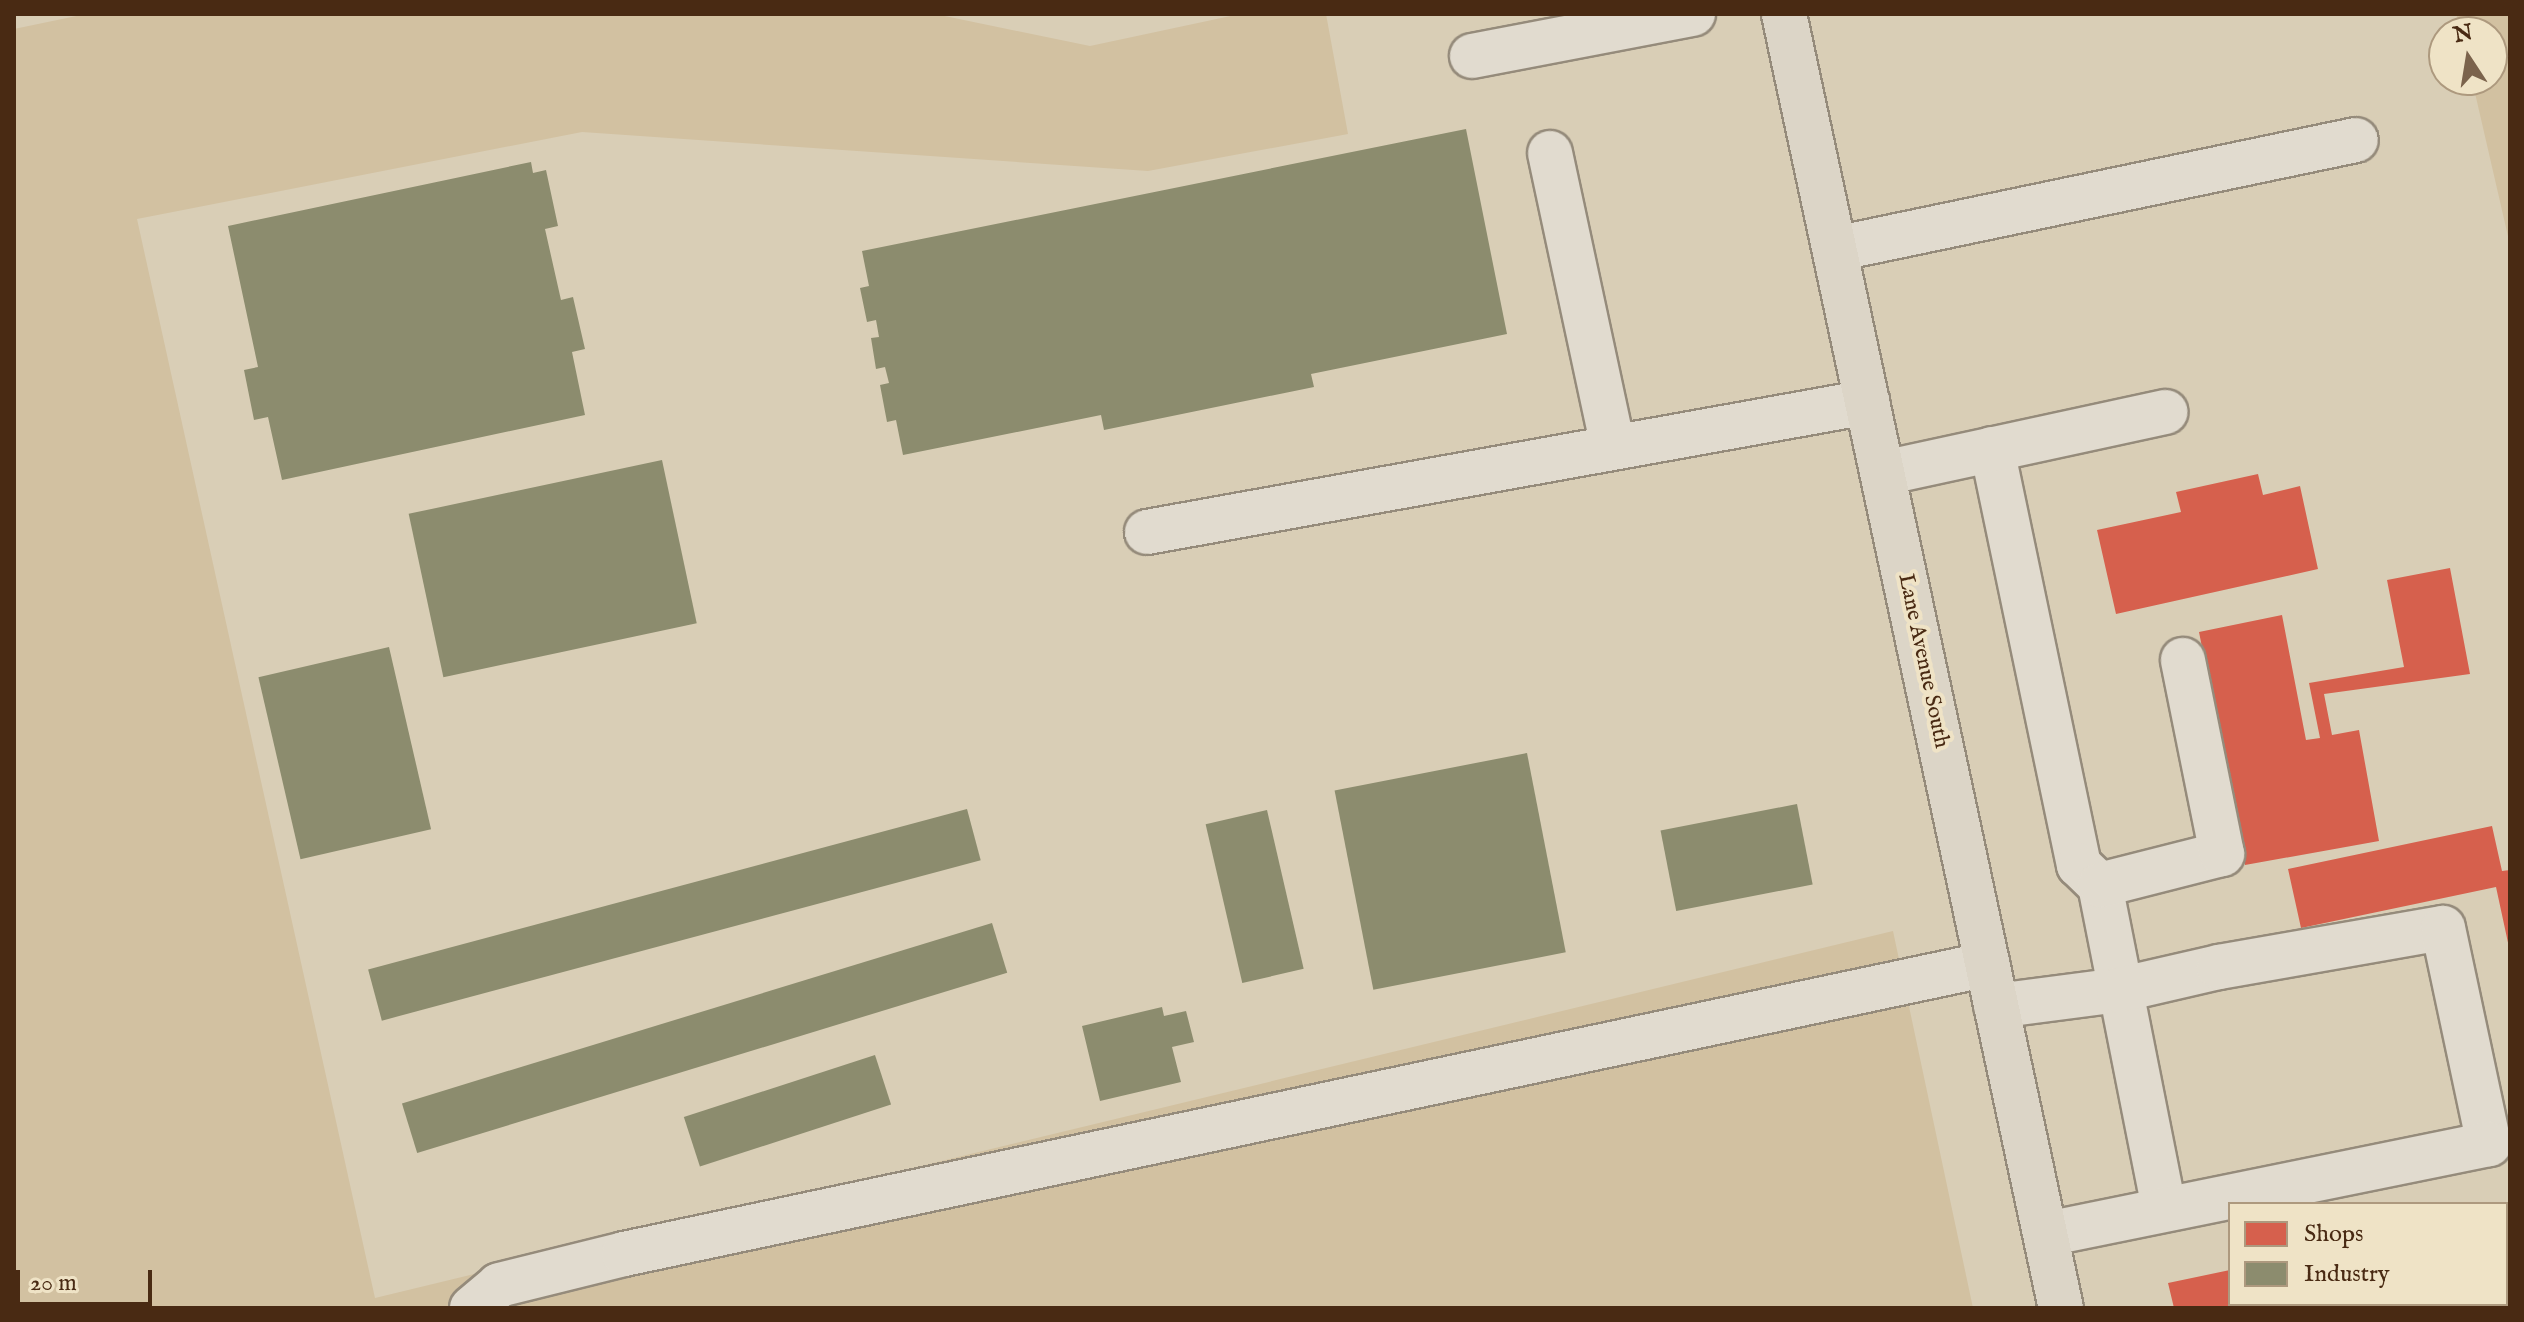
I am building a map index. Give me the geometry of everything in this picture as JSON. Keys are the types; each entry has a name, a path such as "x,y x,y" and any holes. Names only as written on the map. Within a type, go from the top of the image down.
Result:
{"main road":[{"name":"Lane Avenue South","path":"1784,14 2061,1308"}],"lane":[{"path":"1472,56 1693,14"},
{"path":"1835,249 2356,140"},
{"path":"1550,153 1613,446"},
{"path":"1147,532 1867,402"},
{"path":"1883,473 2165,412"},
{"path":"1992,449 2079,865 2100,885 2164,1208"},
{"path":"2100,885 2222,854 2183,660"},
{"path":"472,1308 499,1285 624,1254 1992,985 2119,990 2219,967 2443,928 2489,1144 2046,1234"}],"shaded area":[{"path":"86,14 935,14 1090,46 1240,14 1326,14 1348,134 1148,171 582,132 137,219 375,1298 1893,931 1973,1308 14,1308 14,29"},
{"path":"2510,14 2510,245 2476,96 2508,96 2508,16 2457,16"}],"building: Shops":[{"path":"2258,474 2263,495 2300,486 2318,569 2116,614 2097,530 2181,512 2176,492"},
{"path":"2450,568 2470,674 2324,694 2332,735 2359,730 2379,841 2245,865 2199,632 2282,615 2306,740 2320,738 2309,683 2404,667 2387,580"},
{"path":"2492,826 2502,871 2510,870 2510,952 2496,887 2301,928 2288,869"},
{"path":"2508,1210 2510,1308 2174,1308 2168,1283 2228,1270 2228,1306 2508,1306"}],"building: Industry":[{"path":"1466,129 1507,334 1311,374 1314,387 1104,430 1101,415 903,455 896,420 887,422 880,385 889,383 885,367 876,369 871,338 879,337 876,320 867,322 860,288 869,286 862,251"},
{"path":"531,162 533,173 546,170 558,226 545,229 561,300 573,297 585,349 572,352 585,415 282,480 268,417 254,420 244,370 258,367 228,226"},
{"path":"662,460 697,623 443,677 409,514"},
{"path":"389,647 431,829 301,859 258,677"},
{"path":"1527,753 1566,952 1373,990 1335,790"},
{"path":"1797,804 1813,884 1676,911 1661,831"},
{"path":"967,809 981,860 382,1021 368,969"},
{"path":"1267,810 1304,969 1242,983 1206,824"},
{"path":"992,923 1007,973 417,1153 402,1103"},
{"path":"1162,1007 1164,1016 1186,1011 1194,1042 1172,1047 1181,1082 1100,1101 1082,1026"},
{"path":"875,1055 891,1104 700,1167 684,1117"}]}
